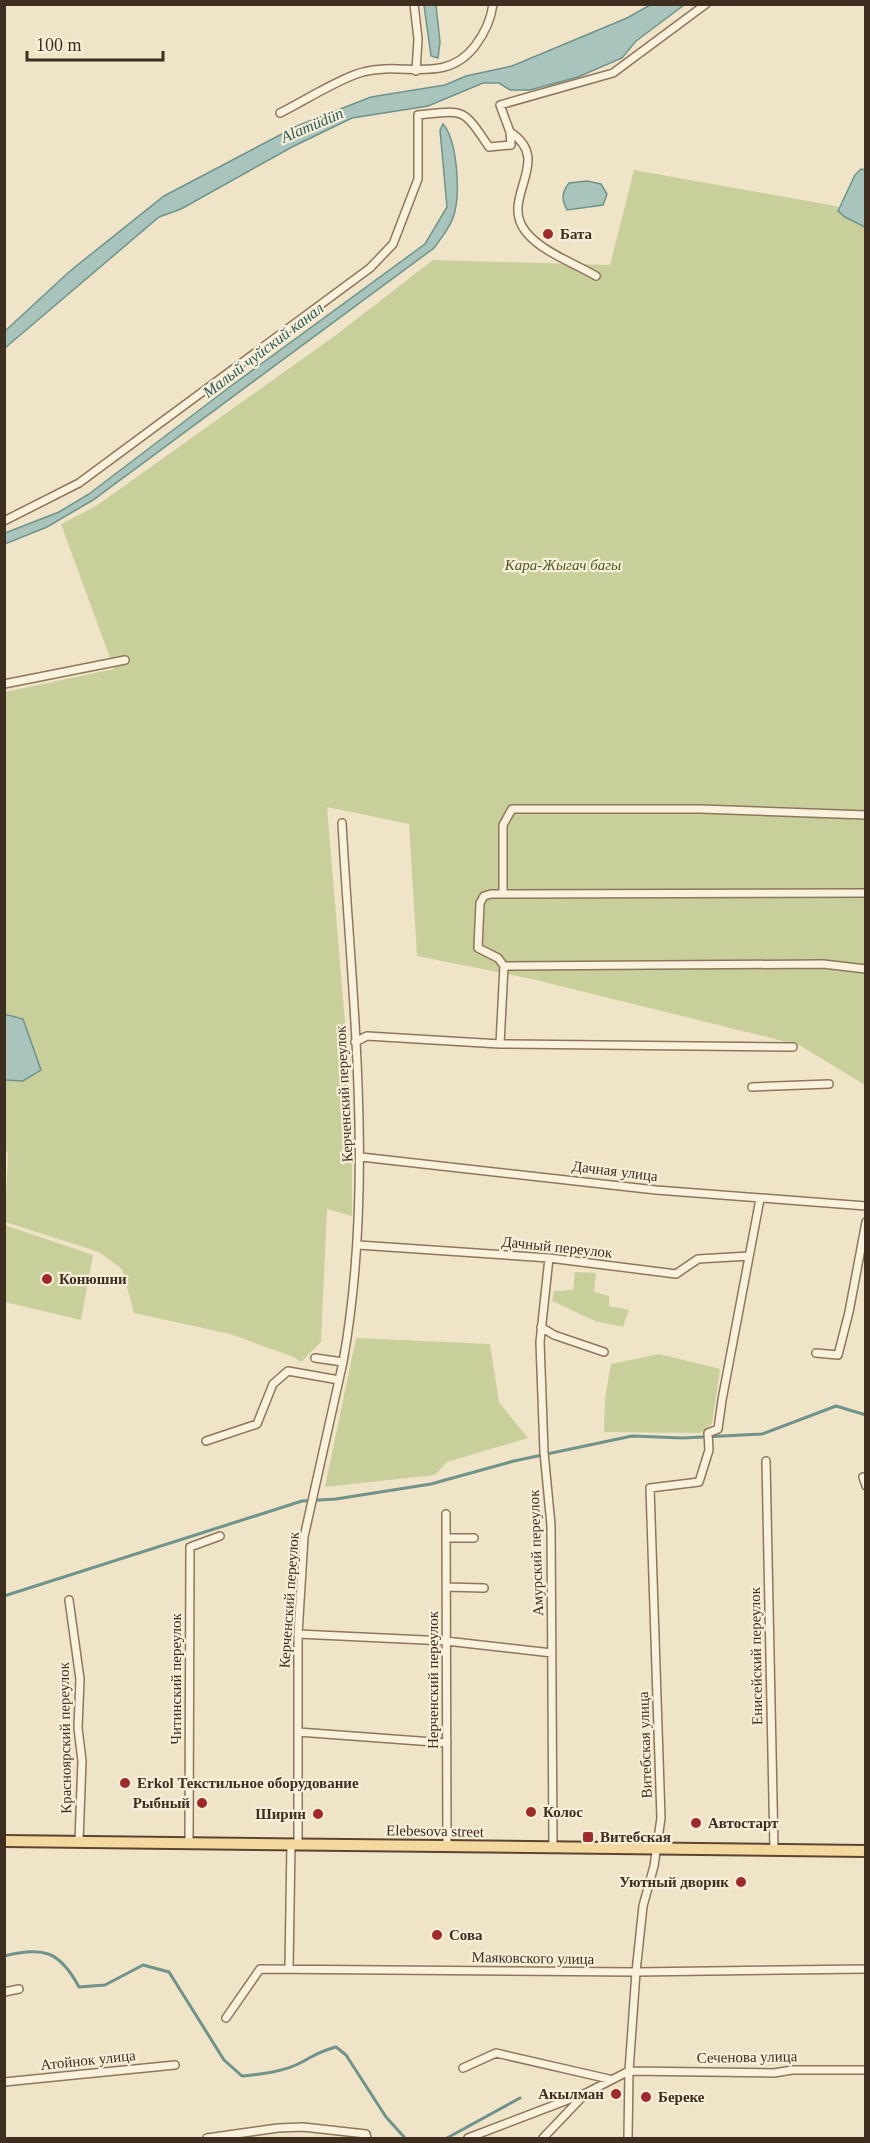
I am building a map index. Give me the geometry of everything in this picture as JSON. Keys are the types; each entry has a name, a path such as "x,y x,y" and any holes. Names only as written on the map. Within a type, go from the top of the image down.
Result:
{"main road":[{"name":"Elebesova street","path":"4,1841 866,1851"}],"street":[{"path":"414,4 418,39 416,71"},
{"path":"280,113 362,72 428,71 447,68 469,54 480,39 491,16 493,4"},
{"path":"4,520 79,483 370,268 393,244 418,179 418,115 457,111 468,116 489,147 511,145 510,132 500,105 613,73 706,4"},
{"path":"510,132 523,140 530,159 519,198 519,216 524,230 534,241 596,276"},
{"path":"4,684 125,660"},
{"path":"503,893 503,825 512,809 701,809 866,815"},
{"name":"Керченский переулок","path":"289,1968 295,1844 298,1634 304,1537 343,1362 354,1301 358,1245 361,1157 342,823"},
{"path":"500,1044 504,966 498,958 480,950 477,929 483,897 503,893 866,893"},
{"path":"504,966 823,964 866,969"},
{"path":"355,1042 367,1036 500,1044 793,1047"},
{"path":"752,1087 829,1084"},
{"name":"Дачная улица","path":"361,1157 759,1199 866,1206"},
{"path":"749,1256 759,1199"},
{"path":"816,1353 838,1355 866,1222"},
{"name":"Дачный переулок","path":"358,1245 549,1258 676,1274 698,1259 749,1256"},
{"name":"Витебская улица","path":"628,2139 629,2071 636,1972 643,1906 657,1848 661,1818 650,1488 699,1482 709,1450 708,1433 718,1429 749,1256"},
{"name":"Амурский переулок","path":"549,1258 541,1327 541,1398 551,1525 553,1847"},
{"path":"541,1327 554,1335 604,1352"},
{"path":"315,1358 343,1362"},
{"path":"206,1441 257,1424 273,1384 288,1371 339,1380"},
{"name":"Енисейский переулок","path":"766,1461 774,1849"},
{"path":"863,1477 866,1486"},
{"name":"Нерченский переулок","path":"446,1514 447,1846"},
{"name":"Читинский переулок","path":"189,1843 190,1547 220,1536"},
{"path":"446,1538 474,1538"},
{"path":"446,1587 484,1588"},
{"name":"Красноярский переулок","path":"69,1600 80,1679 78,1728 82,1761 79,1841"},
{"path":"298,1634 446,1641 552,1653"},
{"path":"298,1732 447,1743"},
{"name":"Маяковского улица","path":"226,2019 260,1969 636,1972 866,1969"},
{"path":"4,1992 19,1989"},
{"path":"463,2068 496,2053 609,2079"},
{"name":"Атойнок улица","path":"4,2082 175,2065"},
{"name":"Сеченова улица","path":"629,2071 774,2073 792,2070 866,2070"},
{"path":"468,2139 586,2093 609,2079 629,2071"},
{"path":"543,2139 586,2093"},
{"path":"207,2139 278,2128 303,2127 366,2134 367,2139"}],"green space":[{"name":"Кара-Жыгач багы","path":"634,170 836,206 865,220 865,1085 799,1045 532,979 417,956 409,824 327,807 346,1035 352,1151 352,1216 327,1209 321,1342 301,1362 294,1357 230,1334 134,1313 122,1269 99,1252 5,1222 8,1153 5,1149 5,1080 23,1081 10,1014 5,1014 5,692 114,669 61,524 96,506 336,335 433,260 610,265"},
{"name":"Конюшни","path":"5,1225 93,1255 81,1320 5,1302"},
{"path":"575,1272 596,1273 594,1292 609,1296 609,1306 629,1310 623,1327 595,1321 552,1301 554,1291 573,1290"},
{"path":"356,1338 490,1344 499,1402 528,1438 447,1462 435,1475 325,1487"},
{"path":"659,1354 720,1369 712,1424 700,1433 604,1432 605,1398 611,1364"}],"water":[{"path":"424,5 436,5 440,42 438,58 431,56"},
{"name":"Alamüdün","path":"650,5 684,5 636,41 622,58 578,77 530,90 510,90 499,83 483,83 428,106 352,118 292,147 181,209 159,217 5,348 5,331 70,271 164,196 297,126 371,97 445,85 466,76 512,66 627,18"},
{"path":"443,124 448,131 456,165 456,202 452,221 434,248 93,500 47,527 5,544 5,533 59,512 89,494 231,386 425,244 447,207 440,130"},
{"path":"861,169 865,170 865,227 838,211 855,175"},
{"path":"587,181 601,184 607,194 603,205 567,210 563,199 569,183"},
{"path":"4,1014 23,1019 41,1070 23,1081 5,1080"}],"waterway":[{"path":"4,1596 302,1501 336,1499 431,1484 514,1461 632,1436 683,1438 762,1434 836,1406 866,1415"},
{"path":"4,1956 30,1952 49,1954 64,1965 79,1987 105,1985 143,1965 169,1972 224,2060 242,2076 288,2068 336,2047 346,2055 386,2117 405,2138"},
{"path":"447,2138 520,2098"}],"place":[{"name":"Бата","path":"548,234"},
{"name":"Конюшни","path":"47,1279"},
{"name":"Erkol Текстильное оборудование","path":"125,1783"},
{"name":"Рыбный","path":"202,1803"},
{"name":"Колос","path":"531,1812"},
{"name":"Ширин","path":"318,1814"},
{"name":"Автостарт","path":"696,1823"},
{"name":"Витебская","path":"588,1837"},
{"name":"Уютный дворик","path":"741,1882"},
{"name":"Сова","path":"437,1935"},
{"name":"Акылман","path":"616,2094"},
{"name":"Береке","path":"646,2097"}],"water label":[{"name":"Малый чуйский канал","path":"263,350"}]}
